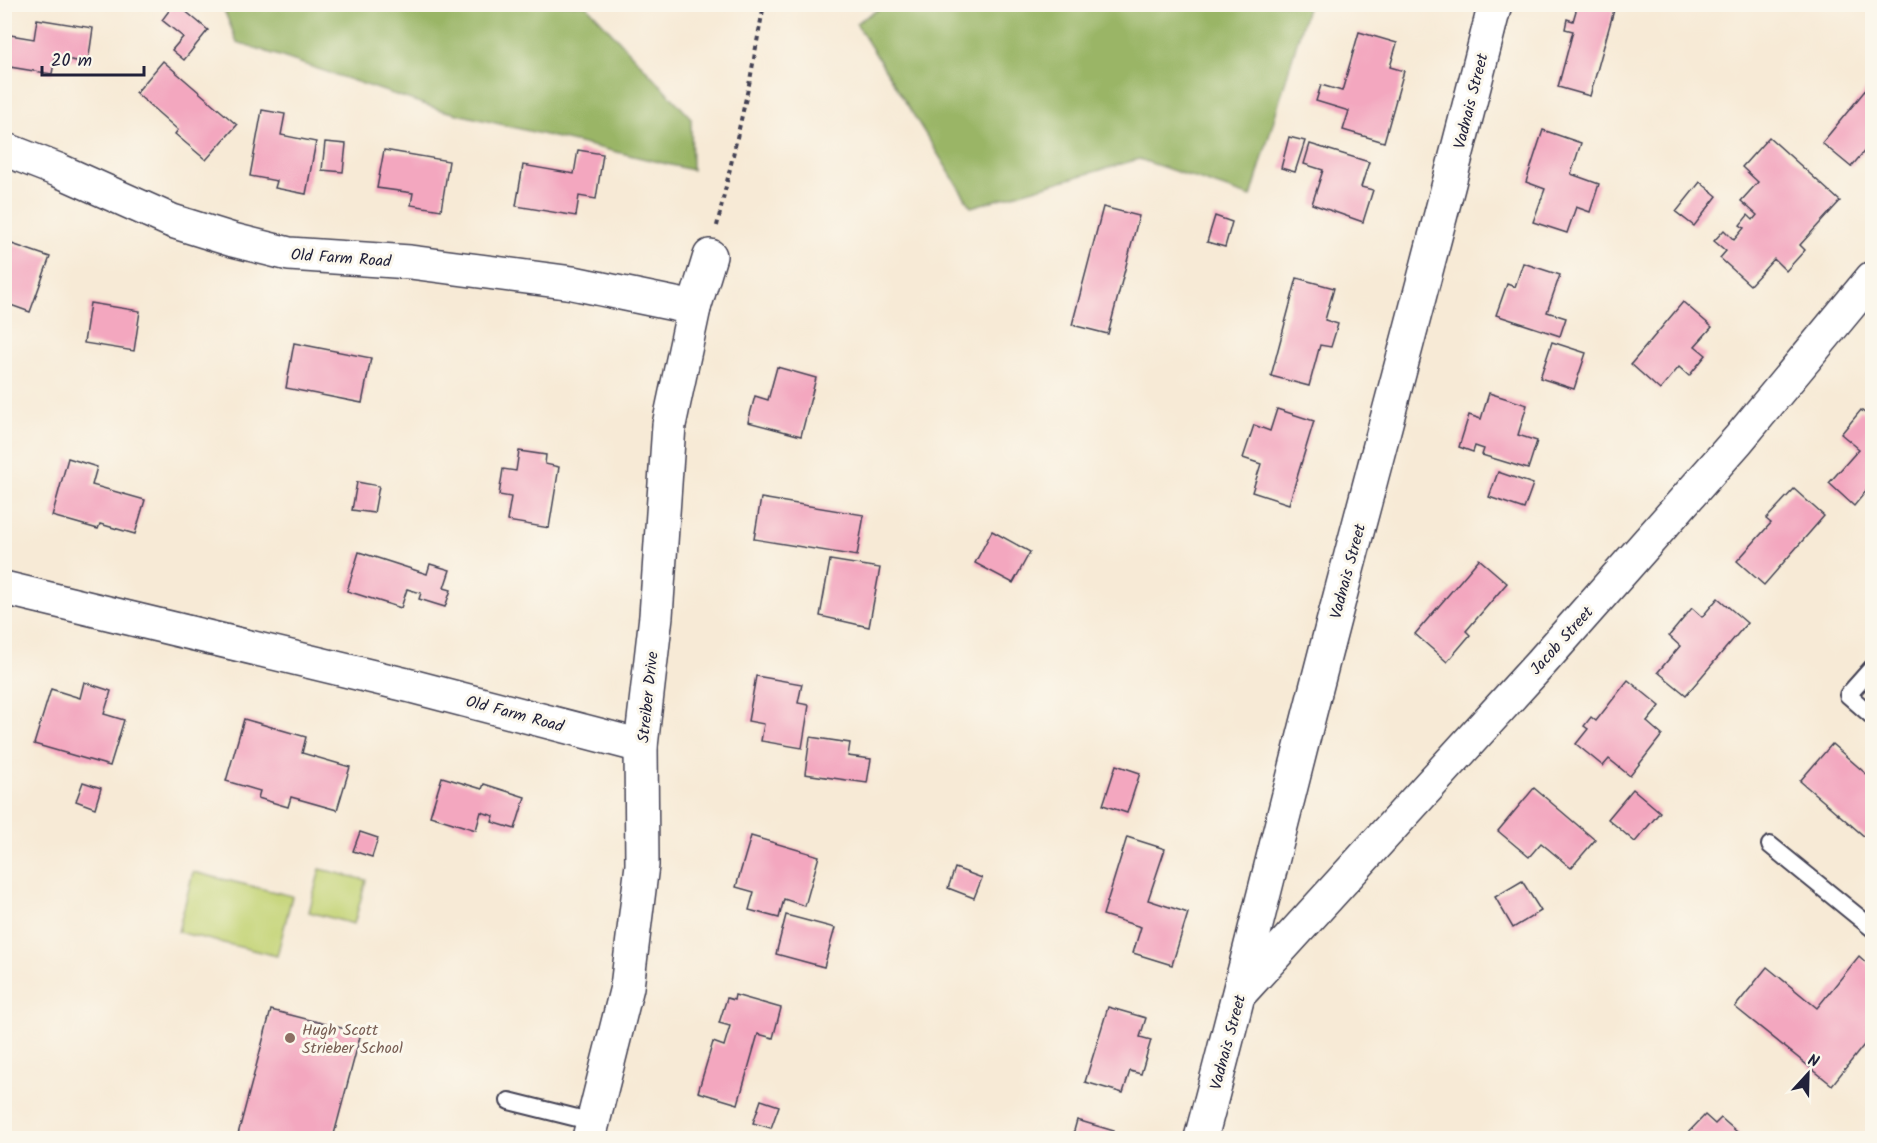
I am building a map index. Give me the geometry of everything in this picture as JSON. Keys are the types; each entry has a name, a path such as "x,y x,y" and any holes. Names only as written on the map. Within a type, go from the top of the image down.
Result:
{"street":[{"name":"Vadnais Street","path":"1201,1138 1495,4"},
{"name":"Old Farm Road","path":"4,149 58,170 172,221 289,254 410,262 573,283 694,308"},
{"name":"Streiber Drive","path":"591,1130 627,987 642,865 641,746 656,616 669,425 694,308 710,256"},
{"name":"Jacob Street","path":"1240,993 1612,583 1738,440 1872,278"},
{"name":"Old Farm Road","path":"4,588 411,686 641,746"}],"lane":[{"path":"1872,668 1848,695 1872,716"},
{"path":"1770,845 1872,928"},
{"path":"509,1101 591,1130"}],"path":[{"path":"710,256 750,80 764,4"}],"green space":[{"path":"887,4 1308,5 1251,197 1139,159 971,207 856,23"},
{"path":"222,5 586,5 691,118 692,170 441,110 237,42"},
{"path":"320,869 366,880 354,924 309,912"},
{"path":"193,872 292,896 277,956 178,932"}],"building":[{"path":"174,4 177,4 208,30 184,60 172,50 183,37 162,20"},
{"path":"1578,4 1596,4 1614,10 1590,96 1558,87 1573,31 1565,29 1567,19 1573,21"},
{"path":"37,19 93,28 88,63 55,57 52,74 4,66 4,34 34,39"},
{"path":"1359,32 1397,43 1390,67 1404,71 1384,142 1343,130 1349,111 1316,101 1321,85 1342,91"},
{"path":"163,61 237,125 206,160 175,134 178,130 136,93"},
{"path":"1872,82 1872,152 1867,148 1851,167 1822,143"},
{"path":"262,110 285,114 281,135 316,142 306,194 275,188 277,181 250,176"},
{"path":"1543,130 1581,143 1571,174 1599,184 1590,212 1576,207 1567,233 1533,222 1545,189 1526,182"},
{"path":"1289,137 1305,141 1295,172 1281,168"},
{"path":"1769,137 1840,201 1800,245 1805,250 1786,271 1774,259 1750,285 1720,258 1726,251 1714,241 1724,230 1734,240 1744,228 1740,225 1748,215 1753,220 1757,215 1741,201 1758,182 1742,167"},
{"path":"325,142 346,144 343,172 322,170"},
{"path":"1310,144 1369,162 1361,187 1373,190 1363,222 1312,204 1323,170 1304,164"},
{"path":"384,150 449,161 441,210 411,205 413,193 377,188"},
{"path":"578,150 603,154 596,199 579,196 576,216 516,206 523,165 574,174"},
{"path":"1700,182 1717,196 1694,226 1676,212"},
{"path":"1103,207 1139,216 1108,334 1072,325"},
{"path":"1215,216 1232,222 1225,247 1207,242"},
{"path":"12,244 50,257 30,312 5,303 5,264"},
{"path":"1523,263 1560,275 1547,312 1566,318 1560,336 1496,315 1507,284 1515,287"},
{"path":"1297,278 1334,288 1325,320 1338,324 1331,347 1320,345 1309,386 1271,376"},
{"path":"1683,302 1712,327 1695,346 1706,355 1689,376 1679,367 1660,390 1631,364"},
{"path":"90,303 140,311 134,351 84,343"},
{"path":"1552,342 1586,353 1574,389 1540,378"},
{"path":"294,343 371,358 362,403 286,388"},
{"path":"777,367 816,378 801,436 748,422 755,396 768,400"},
{"path":"1489,393 1527,405 1518,435 1537,441 1528,469 1482,455 1484,449 1475,446 1473,452 1459,447 1469,415 1481,419"},
{"path":"1277,409 1314,421 1289,504 1252,492 1261,464 1243,458 1254,425 1270,431"},
{"path":"1861,410 1871,418 1872,416 1872,473 1866,480 1871,485 1854,506 1829,483 1859,449 1841,434"},
{"path":"519,451 546,455 545,464 559,467 549,528 507,521 511,497 499,495 503,469 516,471"},
{"path":"68,458 97,467 92,485 145,500 135,534 100,524 98,529 52,516"},
{"path":"1498,472 1533,484 1524,509 1489,497"},
{"path":"357,482 379,486 374,513 352,510"},
{"path":"1794,489 1824,516 1764,585 1737,561 1771,523 1766,519"},
{"path":"761,498 864,515 857,556 754,539"},
{"path":"992,531 1030,552 1013,583 975,563"},
{"path":"359,552 427,574 430,564 450,570 444,588 451,590 445,607 419,599 421,593 407,589 401,608 347,591"},
{"path":"1479,559 1507,583 1466,631 1470,635 1447,662 1415,634"},
{"path":"830,560 880,568 869,627 820,616"},
{"path":"1718,598 1747,623 1686,695 1658,672 1680,646 1669,636 1692,608 1702,617"},
{"path":"756,676 802,684 798,703 809,705 802,748 761,741 764,724 748,721"},
{"path":"1628,680 1660,706 1647,722 1662,735 1630,776 1609,759 1603,766 1576,744 1588,729 1584,726 1591,717 1596,721"},
{"path":"84,682 111,691 104,714 124,720 110,766 34,744 51,689 80,698"},
{"path":"244,719 306,737 302,753 350,767 337,810 291,797 288,807 258,798 260,791 226,781"},
{"path":"810,737 850,743 848,756 871,759 867,783 805,774"},
{"path":"1832,744 1872,779 1872,843 1800,781"},
{"path":"1116,765 1140,773 1127,813 1103,805"},
{"path":"442,777 482,789 484,784 525,797 515,829 492,822 494,816 481,812 476,830 430,816"},
{"path":"83,782 101,788 95,808 76,801"},
{"path":"1534,788 1595,840 1571,868 1541,843 1529,857 1498,831"},
{"path":"1633,789 1660,812 1635,842 1608,819"},
{"path":"360,832 378,838 372,857 353,851"},
{"path":"751,836 819,856 805,906 784,899 779,918 749,910 754,892 736,887"},
{"path":"1127,837 1165,849 1148,900 1188,913 1172,965 1133,953 1141,927 1103,915"},
{"path":"955,868 982,878 974,898 948,888"},
{"path":"1522,881 1541,911 1513,928 1495,897"},
{"path":"786,915 835,928 824,967 776,954"},
{"path":"1859,956 1872,968 1872,1035 1832,1085 1735,1007 1767,967 1817,1008"},
{"path":"735,995 781,1008 773,1038 758,1034 738,1104 698,1092 713,1042 724,1046 730,1026 719,1023 727,998 734,1000"},
{"path":"1108,1007 1146,1018 1140,1037 1151,1040 1141,1074 1130,1071 1123,1093 1085,1082"},
{"path":"271,1010 361,1033 333,1138 237,1138"},
{"path":"761,1100 779,1106 771,1128 753,1123"},
{"path":"1705,1115 1715,1124 1721,1118 1744,1138 1683,1138"},
{"path":"1077,1120 1114,1131 1112,1138 1072,1138"}],"place":[{"name":"Hugh Scott Strieber School","path":"290,1038"}]}
